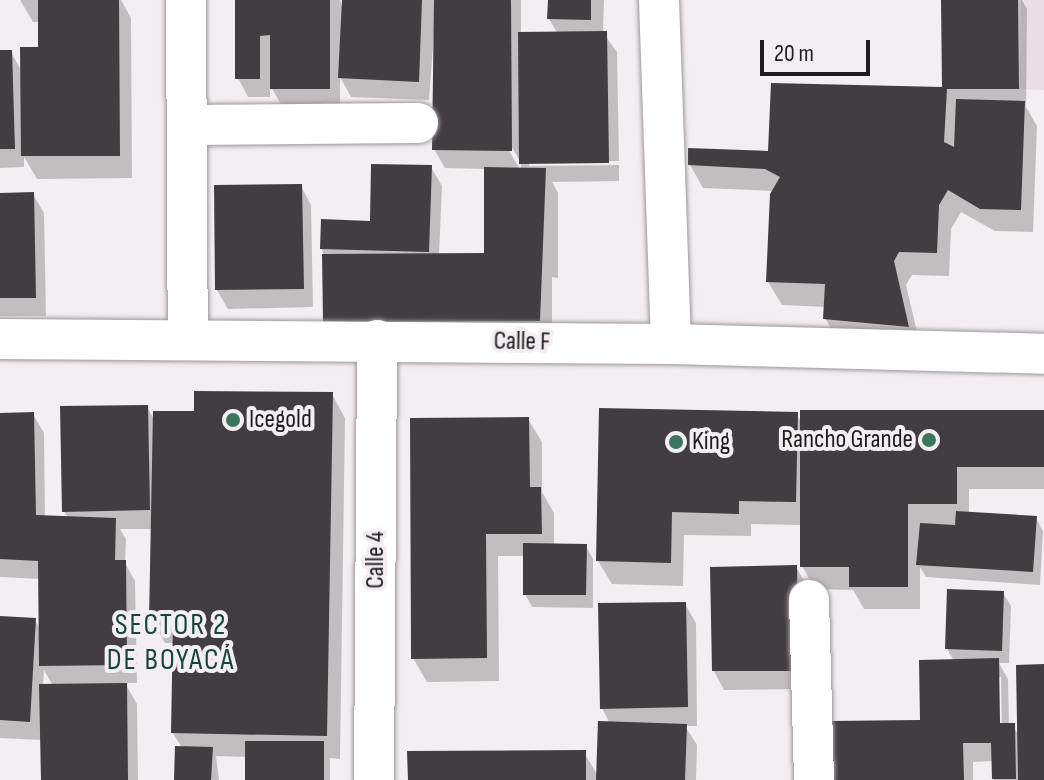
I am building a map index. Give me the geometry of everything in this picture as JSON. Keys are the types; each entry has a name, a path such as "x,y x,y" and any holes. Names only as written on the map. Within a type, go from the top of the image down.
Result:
{"street":[{"path":"186,0 188,340"},
{"path":"659,0 671,344"},
{"path":"187,125 418,123"},
{"name":"Calle F","path":"0,339 671,344 1044,354"},
{"name":"Calle 4","path":"374,780 377,340"},
{"path":"809,600 814,780"}],"shaded area":[{"path":"1021,0 1044,0 1044,90 1019,89"}],"building":[{"path":"38,0 119,0 120,156 21,156 20,47 38,47"},
{"path":"235,0 330,0 330,89 270,89 270,35 260,36 260,79 235,79"},
{"path":"342,0 422,0 419,82 338,78"},
{"path":"434,0 511,0 512,151 432,150"},
{"path":"548,0 591,0 591,20 547,19"},
{"path":"941,0 1018,0 1019,89 947,89 944,142 954,147 956,99 1025,101 1021,210 980,209 948,190 939,205 937,253 899,252 894,261 909,327 823,319 825,284 766,282 770,194 780,177 765,169 688,165 688,148 768,151 771,83 942,87"},
{"path":"607,31 609,163 519,164 518,32"},
{"path":"0,50 12,50 15,149 0,149"},
{"path":"371,164 432,165 429,252 320,249 321,219 370,221"},
{"path":"484,167 546,168 540,321 323,322 322,254 484,253"},
{"path":"302,184 304,289 215,290 214,185"},
{"path":"34,192 36,298 0,298 0,193"},
{"path":"194,391 333,392 327,736 171,733 173,620 149,620 153,411 194,411"},
{"path":"148,405 150,510 62,512 60,406"},
{"path":"599,408 798,412 796,502 739,501 739,514 672,512 671,563 596,561"},
{"path":"800,410 1044,410 1044,467 957,467 957,504 908,504 908,587 849,587 849,567 800,567"},
{"path":"34,412 36,515 116,518 115,560 126,560 127,665 39,666 38,561 0,559 0,413"},
{"path":"529,417 530,487 541,487 542,534 486,534 487,658 411,659 410,418"},
{"path":"956,511 1037,516 1033,572 916,565 920,523 955,525"},
{"path":"523,543 587,544 586,595 523,595"},
{"path":"797,565 799,671 712,671 710,567"},
{"path":"947,589 1004,591 1002,651 945,649"},
{"path":"686,602 688,707 600,709 598,603"},
{"path":"0,616 36,618 30,722 0,720"},
{"path":"999,658 1000,723 1015,723 1016,779 992,779 991,743 963,743 964,780 830,780 829,721 920,720 919,660"},
{"path":"1044,664 1044,780 1018,780 1016,665"},
{"path":"127,683 128,780 41,780 39,684"},
{"path":"598,721 687,724 685,780 596,780"},
{"path":"245,741 324,741 324,780 245,780"},
{"path":"175,746 213,747 211,780 174,780"},
{"path":"586,750 586,780 408,780 407,751"}],"place":[{"name":"Icegold","path":"233,420"},
{"name":"Rancho Grande","path":"929,440"},
{"name":"King","path":"676,442"}],"district":[{"name":"SECTOR 2 DE BOYACÁ","path":"171,642"}]}
